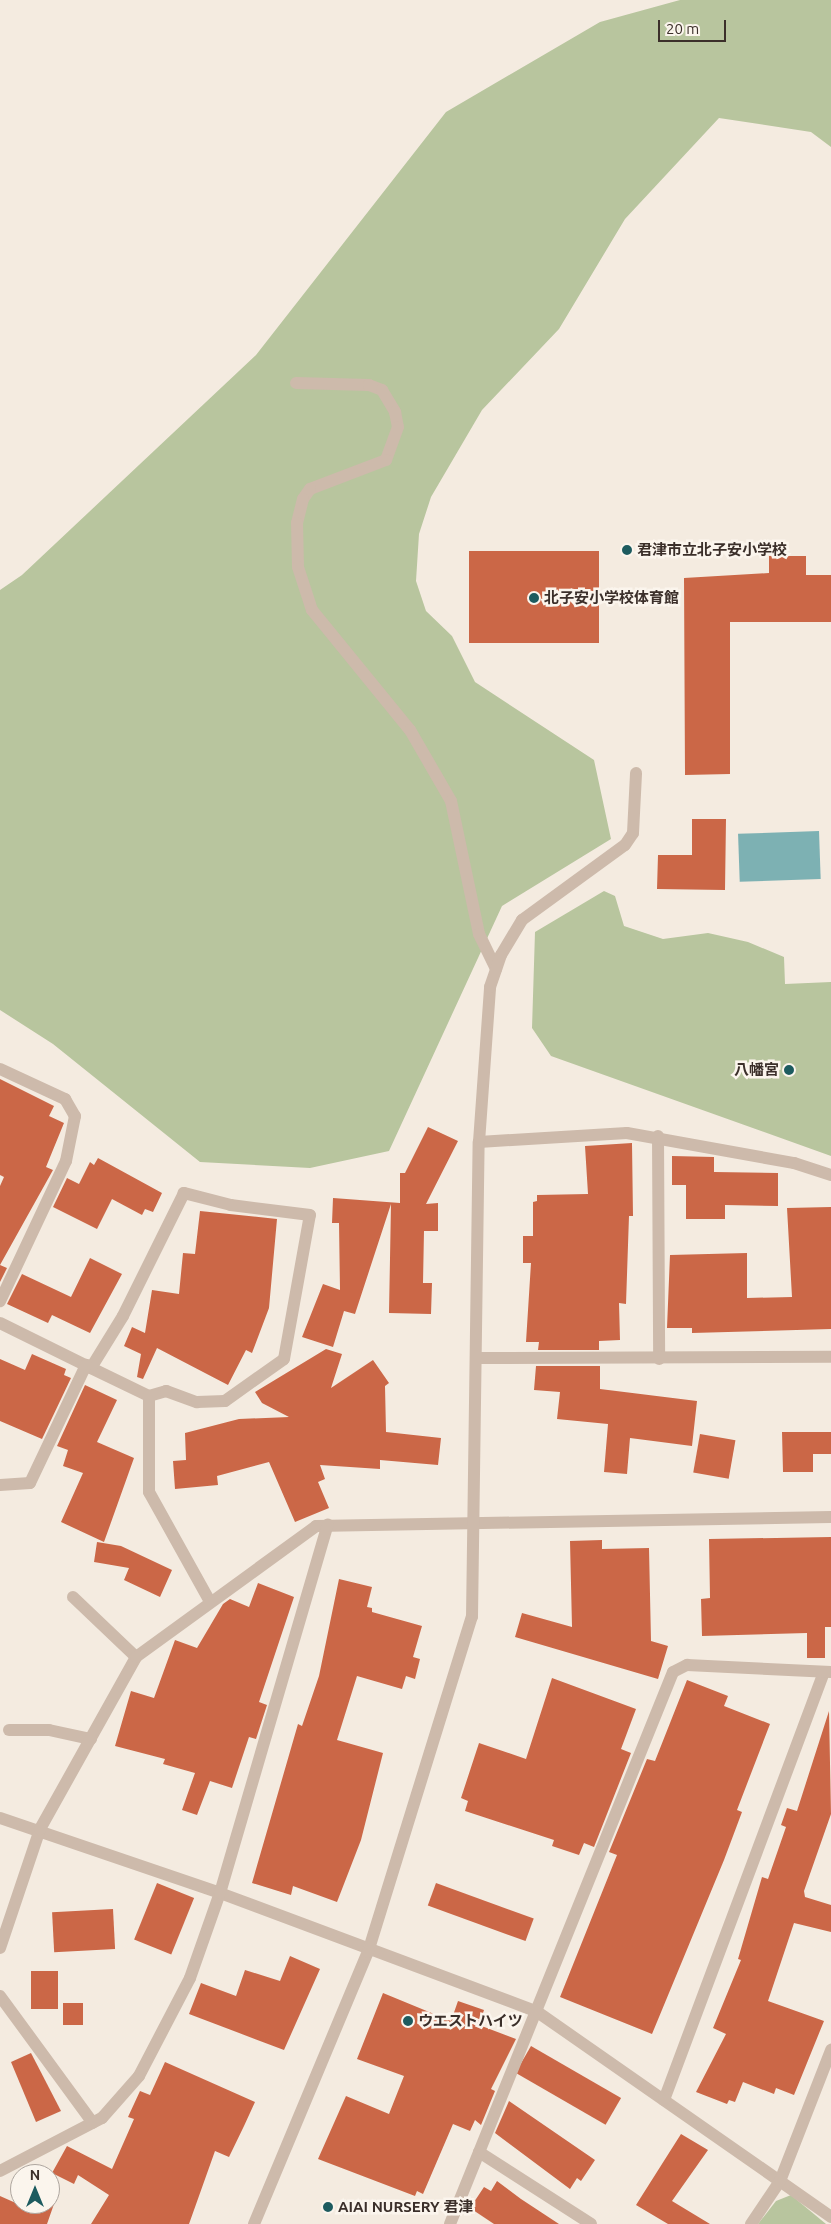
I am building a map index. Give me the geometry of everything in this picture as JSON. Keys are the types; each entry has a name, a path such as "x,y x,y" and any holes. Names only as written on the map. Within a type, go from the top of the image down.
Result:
{"street":[{"path":"296,382 369,385 382,390 396,412 398,427 386,460 310,489 303,499 297,523 298,568 312,610 410,730 451,801 480,934 496,969"},
{"path":"254,2224 368,1952 472,1617 476,1520 479,1142 488,1001 496,969 522,920 626,846 632,833 636,773"},
{"path":"0,1069 66,1099 75,1116 66,1161 0,1301"},
{"path":"479,1142 627,1132 658,1136 794,1163 831,1175"},
{"path":"658,1136 659,1359"},
{"path":"0,1323 89,1367 148,1396 166,1391 212,1404 225,1401 284,1359 312,1222 307,1211 231,1205 184,1193 123,1316 89,1367 30,1482 0,1485"},
{"path":"478,1358 659,1359 831,1357"},
{"path":"148,1396 148,1492 209,1600"},
{"path":"0,1948 40,1829 136,1656 209,1600 316,1526 328,1524 476,1520 831,1516"},
{"path":"0,2171 93,2123 139,2076 190,1978 220,1894 328,1524"},
{"path":"73,1597 136,1656"},
{"path":"450,2224 673,1672 687,1665 828,1672 664,2100"},
{"path":"9,1730 49,1730 91,1739"},
{"path":"0,1818 40,1829 220,1894 368,1952 536,2011 780,2180 831,2218"},
{"path":"0,1996 93,2123"},
{"path":"751,2224 780,2180 831,2050"},
{"path":"479,2152 591,2224"}],"green space":[{"path":"680,0 831,0 831,147 811,132 719,118 625,219 559,329 482,410 431,497 419,534 416,581 426,611 452,636 475,682 594,760 611,839 502,906 389,1151 310,1168 200,1162 53,1044 0,1010 0,590 22,575 256,355 446,112 600,22"},
{"path":"604,891 615,896 624,926 663,939 708,933 748,942 784,957 785,984 831,982 831,1156 551,1056 532,1028 535,932"},
{"path":"791,2195 826,2224 758,2224 776,2201"}],"water":[{"path":"819,831 821,879 740,882 738,834"}],"building":[{"name":"北子安小学校体育館","path":"469,551 599,551 599,643 469,643"},
{"path":"769,556 806,556 806,575 831,575 831,622 730,622 730,774 685,775 684,578 769,573"},
{"path":"692,819 726,819 725,890 657,889 658,855 692,855"},
{"path":"0,1079 54,1106 49,1116 64,1123 46,1167 53,1170 0,1265 0,1186 4,1177 0,1175"},
{"path":"428,1127 458,1141 426,1204 438,1203 438,1231 424,1231 423,1283 432,1283 431,1314 389,1313 391,1204 355,1314 344,1311 333,1347 302,1337 323,1284 340,1290 339,1223 332,1223 333,1198 400,1203 400,1173 405,1173"},
{"path":"632,1143 633,1216 629,1216 626,1304 619,1303 620,1340 599,1341 599,1350 538,1350 539,1342 526,1342 531,1263 523,1263 523,1236 533,1236 533,1202 537,1201 537,1195 588,1194 585,1146"},
{"path":"672,1156 714,1157 714,1172 778,1173 778,1206 725,1205 725,1219 686,1219 686,1185 672,1185"},
{"path":"98,1158 162,1193 153,1212 145,1209 142,1215 112,1199 97,1229 53,1207 67,1178 79,1184 90,1162 94,1165"},
{"path":"831,1207 831,1329 692,1333 692,1328 667,1328 670,1255 747,1253 747,1298 792,1297 787,1208"},
{"path":"200,1211 277,1219 269,1308 252,1353 246,1350 228,1385 157,1348 143,1379 137,1377 141,1354 124,1346 132,1327 145,1333 152,1290 179,1294 183,1253 195,1254"},
{"path":"90,1258 122,1274 90,1333 52,1315 48,1323 7,1304 22,1274 71,1297"},
{"path":"0,1265 7,1268 0,1282"},
{"path":"326,1349 342,1354 331,1388 373,1360 389,1383 385,1386 386,1432 441,1438 438,1465 380,1460 380,1469 320,1465 325,1479 318,1482 329,1508 295,1522 269,1462 217,1476 218,1485 175,1489 173,1461 186,1460 185,1433 239,1419 289,1417 262,1403 255,1392"},
{"path":"32,1354 66,1369 64,1375 71,1378 42,1439 0,1421 0,1359 25,1370"},
{"path":"536,1366 600,1366 600,1389 697,1401 692,1446 630,1438 627,1474 604,1472 608,1424 557,1419 560,1392 534,1390"},
{"path":"85,1385 117,1400 97,1442 134,1458 104,1542 61,1522 83,1473 63,1466 68,1450 57,1446"},
{"path":"782,1432 831,1432 831,1454 813,1454 813,1472 783,1472"},
{"path":"700,1434 735,1440 729,1479 693,1472"},
{"path":"831,1537 831,1627 825,1627 825,1658 807,1658 807,1633 702,1636 701,1599 710,1598 709,1539"},
{"path":"602,1540 602,1549 649,1548 651,1641 668,1646 658,1679 515,1637 522,1613 572,1627 570,1541"},
{"path":"97,1542 121,1546 172,1570 160,1597 124,1580 129,1568 94,1562"},
{"path":"339,1579 372,1587 367,1607 372,1608 372,1612 422,1626 413,1657 420,1659 415,1679 406,1676 402,1689 357,1676 337,1740 383,1753 361,1840 337,1902 293,1886 291,1895 252,1883 298,1724 302,1726 319,1676"},
{"path":"258,1583 294,1597 259,1702 267,1705 256,1739 249,1737 232,1788 210,1781 197,1815 182,1810 195,1773 163,1764 165,1759 115,1746 131,1691 154,1698 175,1640 197,1648 223,1604 230,1599 249,1607"},
{"path":"552,1678 636,1709 621,1749 631,1753 594,1847 584,1843 579,1855 552,1846 554,1840 465,1811 468,1801 461,1798 479,1743 526,1759"},
{"path":"687,1680 728,1696 724,1706 770,1724 737,1810 742,1812 724,1860 652,2034 560,1997 617,1855 609,1852 647,1759 655,1761"},
{"path":"829,1711 831,1814 804,1891 805,1897 831,1905 831,1932 794,1923 768,2001 824,2021 794,2095 776,2088 774,2094 743,2082 735,2102 729,2100 727,2104 696,2092 726,2034 713,2028 741,1960 738,1959 762,1877 768,1879 786,1827 781,1825 787,1808 797,1811"},
{"path":"157,1883 194,1898 171,1955 134,1940"},
{"path":"436,1883 534,1919 526,1941 428,1906"},
{"path":"113,1909 115,1949 54,1952 52,1912"},
{"path":"290,1956 320,1969 284,2050 189,2014 201,1983 236,1996 245,1970 280,1981"},
{"path":"31,1971 58,1971 58,2009 31,2009"},
{"path":"383,1993 451,2021 458,2001 484,2010 479,2025 516,2039 491,2089 495,2091 481,2125 475,2120 470,2131 453,2124 423,2194 417,2191 415,2196 318,2159 346,2096 389,2114 404,2076 357,2059"},
{"path":"63,2003 83,2003 83,2025 63,2025"},
{"path":"531,2046 621,2098 606,2125 516,2073"},
{"path":"31,2053 61,2111 36,2122 11,2062"},
{"path":"165,2062 255,2102 229,2157 215,2151 189,2224 91,2224 109,2195 78,2175 74,2184 60,2177 60,2164 57,2164 67,2146 112,2169 134,2119 128,2117 140,2091 150,2095"},
{"path":"509,2101 595,2160 581,2181 577,2178 570,2189 495,2133"},
{"path":"681,2134 708,2150 672,2201 710,2224 668,2224 636,2205"},
{"path":"497,2181 559,2224 494,2224 470,2208 484,2187 491,2191"},
{"path":"0,2196 10,2200 10,2214 50,2214 47,2224 0,2224"}],"place":[{"name":"君津市立北子安小学校","path":"627,550"},
{"name":"北子安小学校体育館","path":"534,598"},
{"name":"八幡宮","path":"789,1070"},
{"name":"ウエストハイツ","path":"408,2021"},
{"name":"AIAI NURSERY 君津","path":"328,2207"}]}
